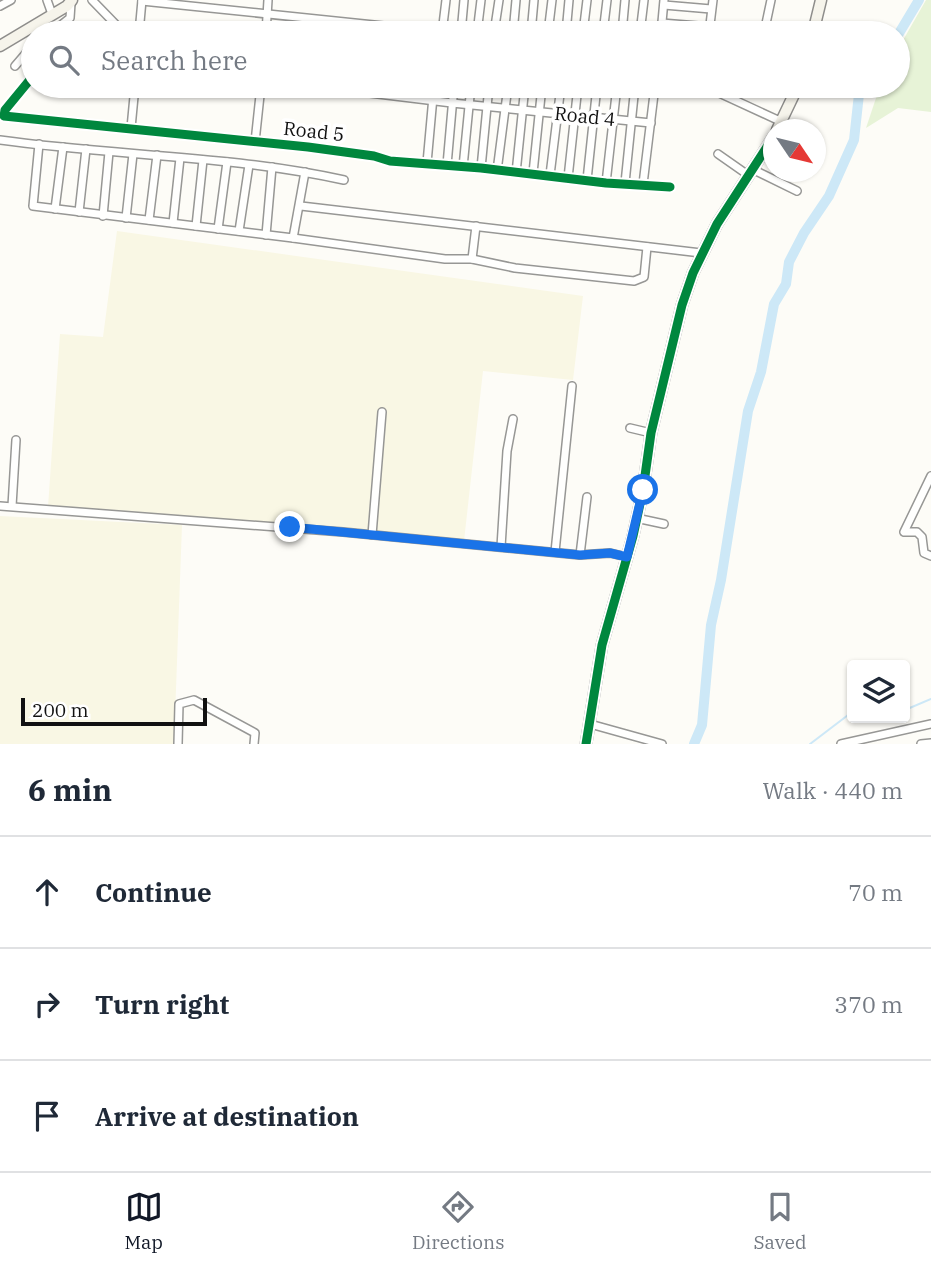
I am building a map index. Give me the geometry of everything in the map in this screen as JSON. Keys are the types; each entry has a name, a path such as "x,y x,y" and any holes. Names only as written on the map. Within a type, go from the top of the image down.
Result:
{"street":[{"path":"0,6 11,0"},
{"path":"47,0 51,21"},
{"path":"92,0 112,21"},
{"path":"140,21 142,0 338,21"},
{"path":"267,21 268,0"},
{"path":"445,21 446,0"},
{"path":"462,21 464,0"},
{"path":"478,21 481,0"},
{"path":"496,21 499,0"},
{"path":"514,21 516,0"},
{"path":"532,21 534,0"},
{"path":"549,21 552,0"},
{"path":"567,21 569,0"},
{"path":"584,21 587,0"},
{"path":"604,21 607,0"},
{"path":"623,21 625,0"},
{"path":"641,21 643,0"},
{"path":"767,21 771,0"},
{"path":"816,21 821,0"},
{"path":"41,21 71,1"},
{"path":"66,21 70,18 71,1"},
{"path":"662,21 664,2 712,4"},
{"path":"0,46 21,33"},
{"path":"15,66 21,59"},
{"name":"Road 5","path":"21,91 5,110 5,116 343,151 390,161 447,164 606,183 670,187"},
{"path":"131,128 134,98"},
{"path":"255,142 260,98"},
{"name":"Road 4","path":"415,98 651,122"},
{"path":"447,164 453,98"},
{"path":"463,167 470,98"},
{"path":"481,168 488,98"},
{"path":"498,171 507,98"},
{"path":"516,173 524,98"},
{"path":"533,173 541,98"},
{"path":"550,175 560,98"},
{"path":"568,178 577,98"},
{"path":"587,180 595,98"},
{"path":"606,183 616,98"},
{"path":"625,183 634,98"},
{"path":"643,184 653,98"},
{"path":"727,98 767,119"},
{"path":"783,119 793,98"},
{"path":"427,163 432,100"},
{"path":"0,140 272,167 344,180"},
{"path":"39,144 33,206 445,259 472,259 515,268 640,280 644,278 647,247"},
{"path":"55,209 63,147"},
{"path":"79,212 86,149"},
{"path":"103,216 109,152"},
{"path":"586,744 602,645 627,557 682,305 701,253 763,153"},
{"path":"126,218 134,154"},
{"path":"718,154 750,172 797,191"},
{"path":"149,220 157,155"},
{"path":"173,223 180,158"},
{"path":"196,226 204,160"},
{"path":"218,229 227,162"},
{"path":"239,232 249,165"},
{"path":"265,235 272,167"},
{"path":"293,238 301,206 305,172"},
{"path":"301,206 701,253"},
{"path":"472,259 476,226"},
{"path":"555,552 572,386"},
{"path":"372,535 382,412"},
{"path":"501,547 507,451 513,419"},
{"path":"630,428 652,433"},
{"path":"12,506 16,440"},
{"path":"931,476 904,532 917,533 922,537 924,553 931,556"},
{"path":"580,555 587,497"},
{"path":"0,506 372,535 580,555 610,553 627,557"},
{"path":"636,518 664,524"},
{"path":"178,744 179,704 190,699 255,733 254,744"},
{"path":"590,724 662,744"},
{"path":"841,744 931,724"},
{"path":"921,744 931,743"}],"shaded area":[{"path":"117,231 583,296 573,380 483,371 464,541 48,507 60,334 103,337"},
{"path":"0,516 182,525 174,744 0,744"}],"green space":[{"path":"926,0 931,0 931,112 898,108 866,128 876,98 910,98 910,28"}],"waterway":[{"path":"906,21 919,0"},
{"path":"694,744 702,725 711,625 721,580 748,411 761,372 774,304 786,284 789,262 804,233 829,196 854,140 859,98"},
{"path":"910,708 931,699"},
{"path":"810,744 847,716"}],"cycle path":[{"path":"21,91 5,110 4,116 308,147 374,156 390,161 670,187"},
{"path":"586,744 602,645 633,536 651,433 682,305 693,273 717,224 763,153"}],"route":[{"path":"290,527 580,555 610,553 627,557 643,490"}]}
